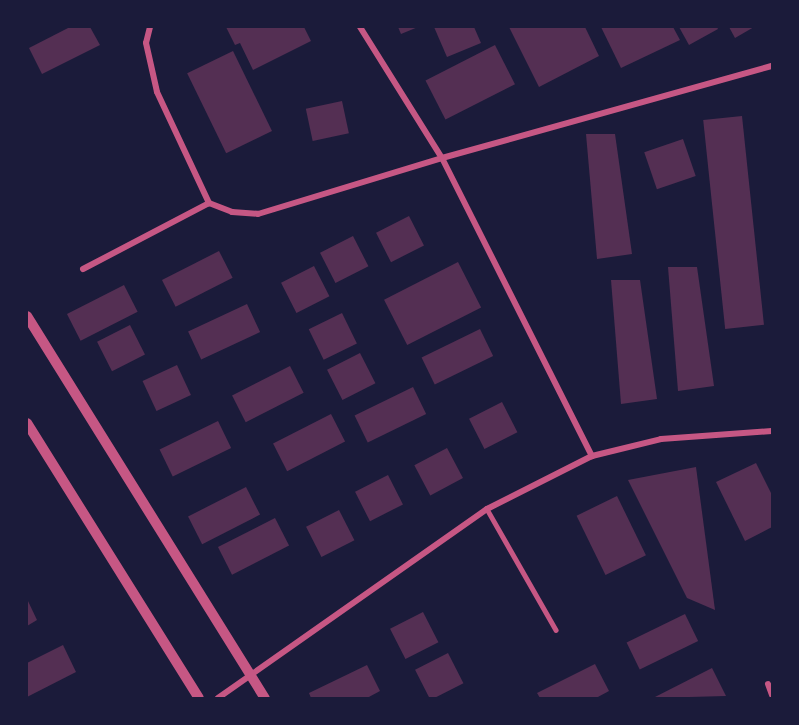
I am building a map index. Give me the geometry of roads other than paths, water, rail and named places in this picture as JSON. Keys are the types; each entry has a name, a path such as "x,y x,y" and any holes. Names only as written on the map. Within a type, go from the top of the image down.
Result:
{"street":[{"path":"150,27 147,54 157,92 209,203 232,212 258,214 442,158 772,66"},
{"path":"360,27 442,158 592,456"},
{"path":"83,269 209,203"},
{"path":"27,316 265,698"},
{"path":"27,423 199,698"},
{"path":"218,698 487,509 592,456 661,439 772,431"},
{"path":"768,684 772,695"}],"lane":[{"path":"487,509 556,630"}]}
